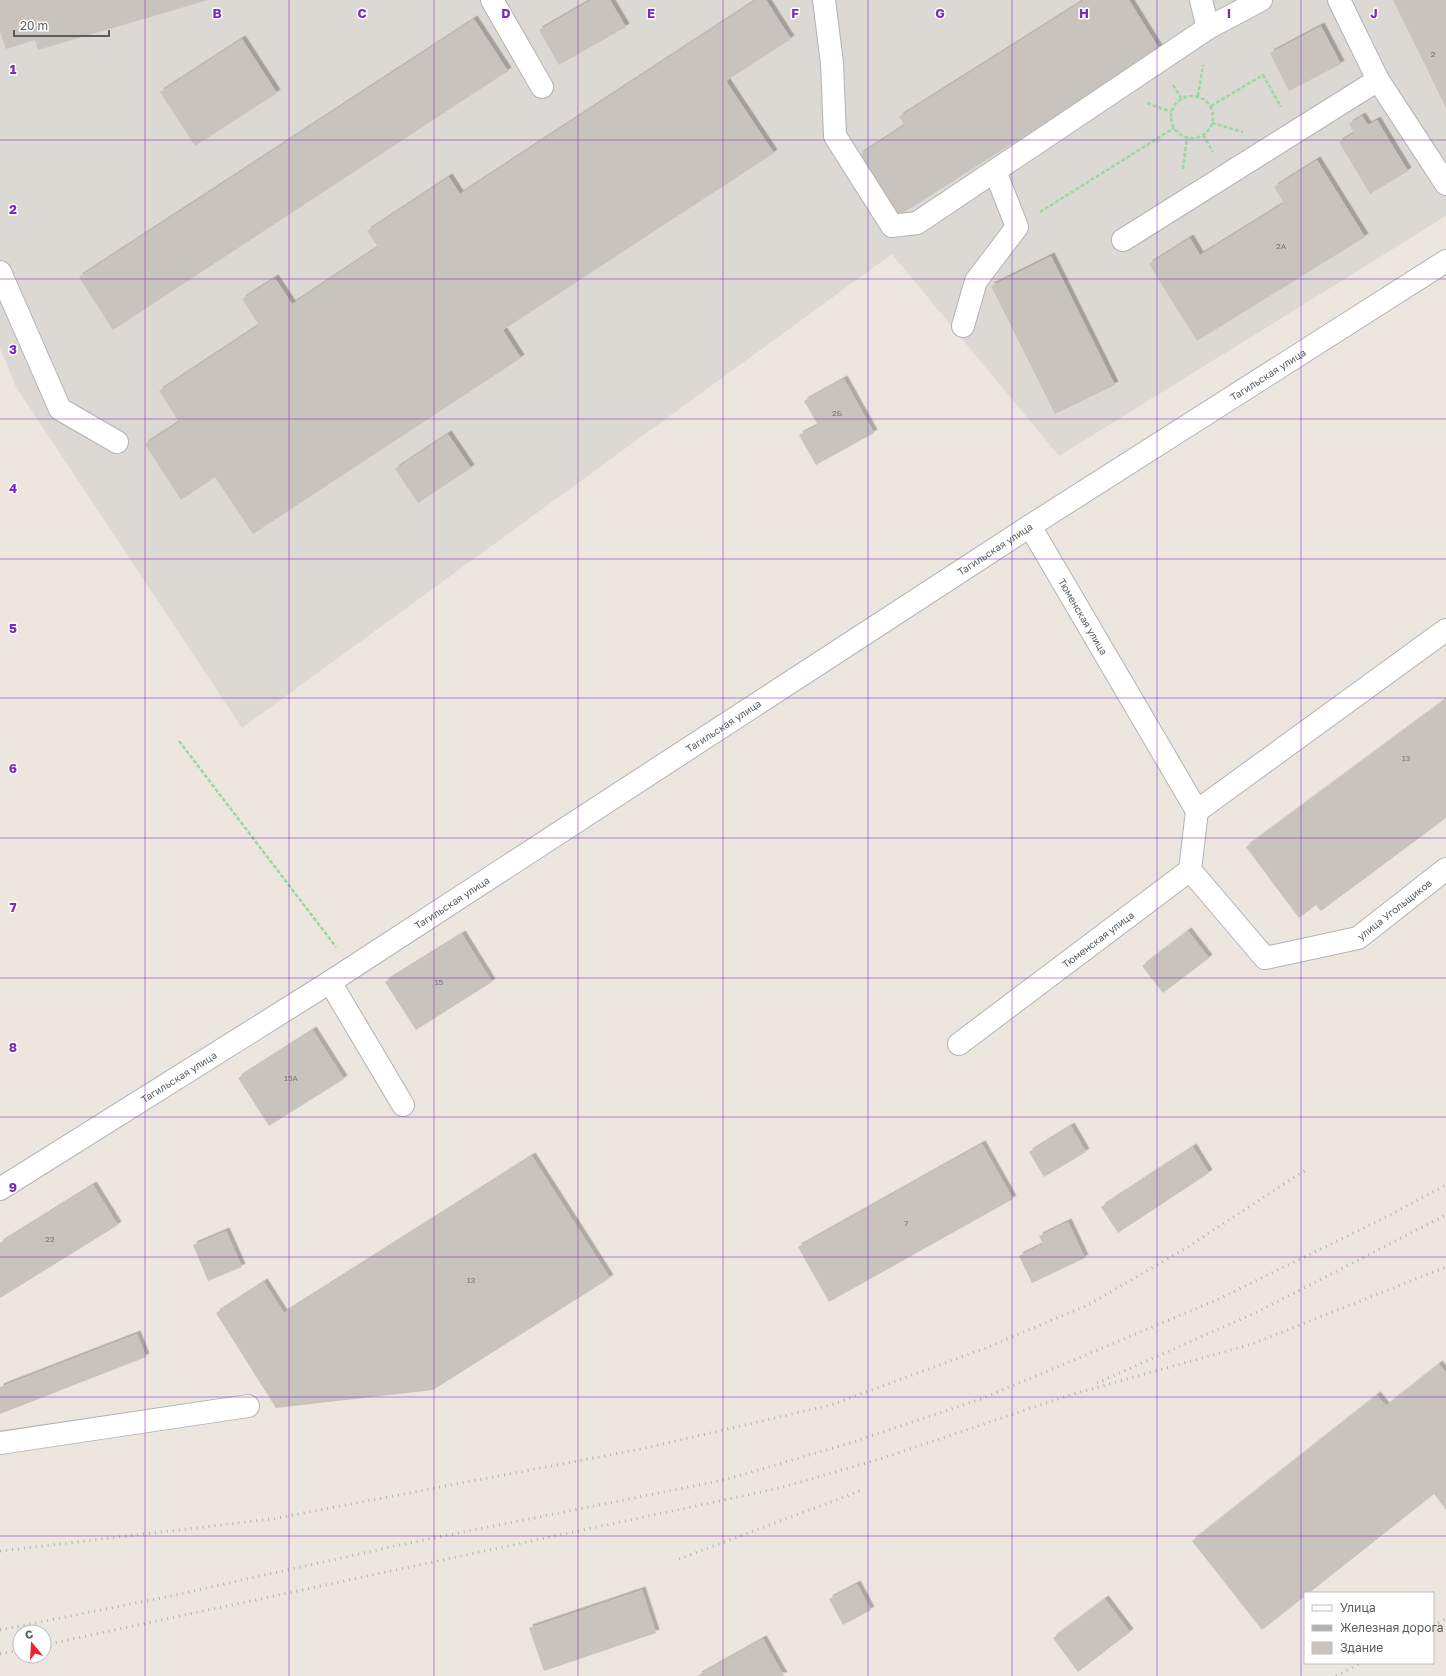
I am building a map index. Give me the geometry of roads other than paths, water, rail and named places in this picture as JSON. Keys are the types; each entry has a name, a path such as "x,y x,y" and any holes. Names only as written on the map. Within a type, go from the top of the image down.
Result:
{"street":[{"path":"492,0 542,87"},
{"path":"824,0 832,63 835,136 892,226 917,223 1208,28 1261,0"},
{"path":"1201,0 1208,28"},
{"path":"1339,0 1378,80 1446,184"},
{"path":"1123,240 1378,80"},
{"path":"963,326 976,281 1017,227 995,171"},
{"name":"Тагильская улица","path":"0,1189 330,982 1030,526 1446,261"},
{"path":"0,272 60,409 117,442"},
{"name":"Тюменская улица","path":"1030,526 1197,811"},
{"path":"1190,870 1197,811 1446,630"},
{"name":"улица Угольщиков","path":"1190,870 1265,958 1358,938 1446,869"},
{"name":"Тюменская улица","path":"959,1044 1190,870"},
{"path":"330,982 403,1106"},
{"path":"0,1443 248,1406"}],"railway":[{"path":"0,1551 272,1519 641,1449 831,1405 983,1349 1088,1305 1186,1248 1307,1169"},
{"path":"0,1630 166,1597 404,1544 724,1480 850,1443 981,1399 1219,1299 1388,1216 1446,1185"},
{"path":"1097,1383 1257,1312 1446,1215"},
{"path":"52,1643 780,1488 883,1458 1070,1395 1252,1344 1446,1267"},
{"path":"679,1559 860,1491"},
{"path":"1434,1625 1446,1618"},
{"path":"0,1654 12,1652"},
{"path":"1336,1676 1359,1664"}]}
